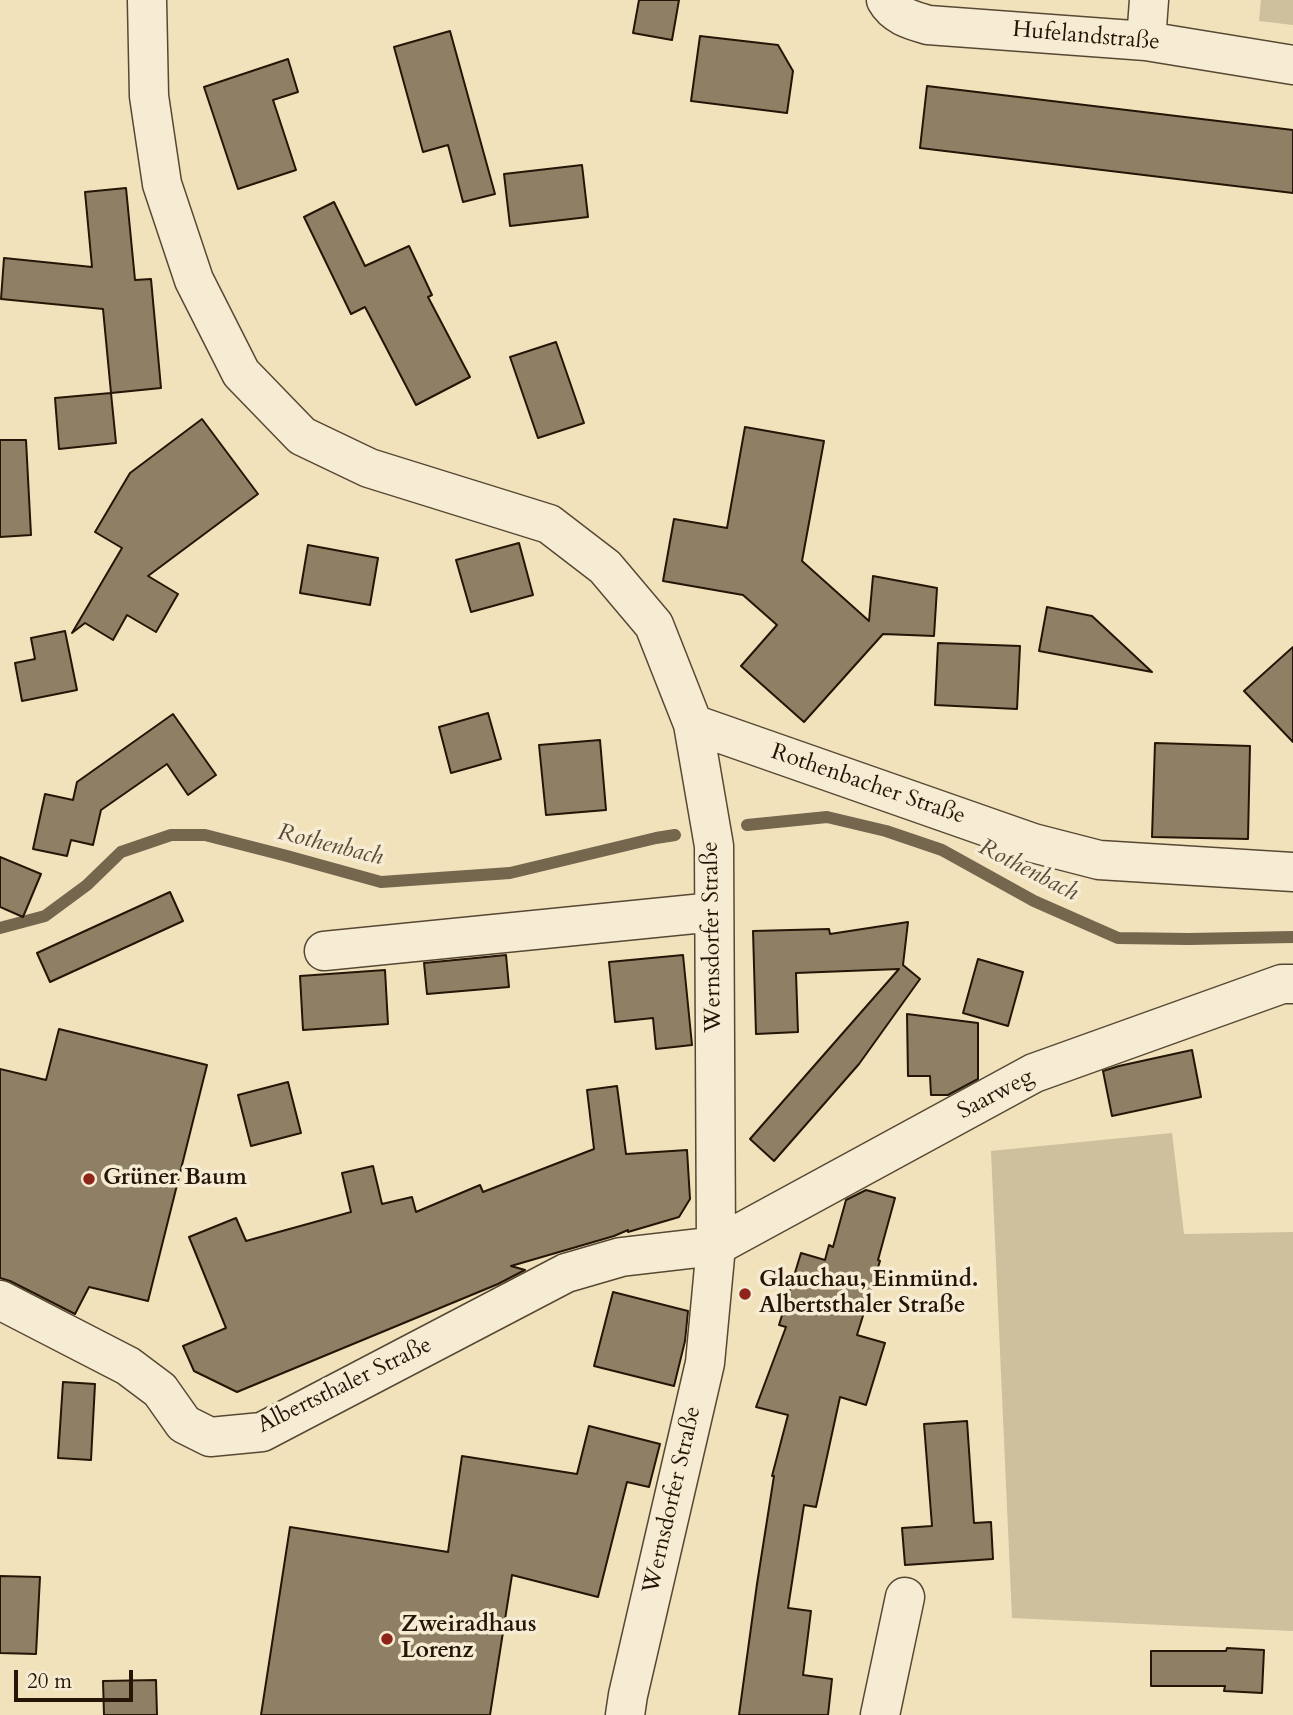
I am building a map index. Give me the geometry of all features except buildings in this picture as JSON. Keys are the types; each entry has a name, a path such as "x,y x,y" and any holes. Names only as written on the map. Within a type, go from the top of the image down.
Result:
{"street":[{"name":"Wernsdorfer Straße","path":"147,0 149,96 162,184 194,280 241,373 302,436 369,468 549,524 606,566 654,625 693,724 714,846 716,1247 705,1363 625,1715"},
{"name":"Hufelandstraße","path":"886,0 888,5 905,18 928,25 1146,41 1293,65"},
{"path":"997,29 1026,0"},
{"path":"1146,41 1149,0"},
{"name":"Rothenbacher Straße","path":"693,724 1033,843 1099,860 1293,872"},
{"path":"324,951 714,912"},
{"name":"Saarweg","path":"716,1247 1034,1073 1282,984 1293,984"},
{"name":"Albertsthaler Straße","path":"0,1300 128,1366 160,1390 184,1423 210,1437 262,1432 566,1273 621,1257 716,1247"},
{"path":"880,1715 905,1597"}],"shaded area":[{"path":"1261,0 1293,0 1293,25 1259,21"},
{"path":"1172,1133 1184,1234 1293,1232 1293,1631 1012,1618 991,1151"}],"waterway":[{"name":"Rothenbach","path":"747,825 827,817 886,831 942,850 1034,901 1118,938 1293,937"},
{"name":"Rothenbach","path":"0,928 45,916 87,885 121,852 171,835 205,835 381,882 510,873 675,835"}],"place":[{"name":"Grüner Baum","path":"89,1179"},
{"name":"Glauchau, Einmünd. Albertsthaler Straße","path":"745,1294"},
{"name":"Zweiradhaus Lorenz","path":"387,1639"}]}
